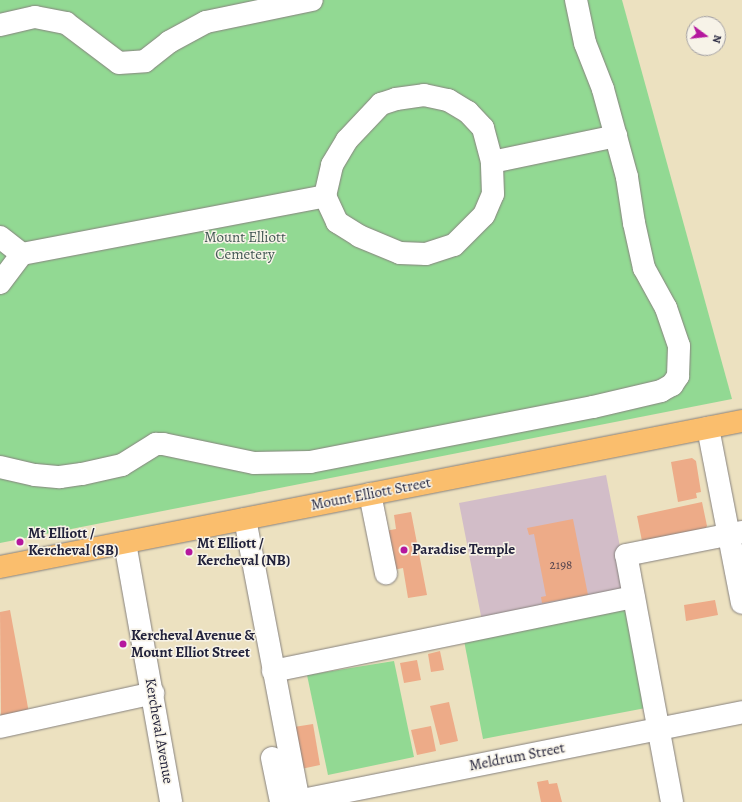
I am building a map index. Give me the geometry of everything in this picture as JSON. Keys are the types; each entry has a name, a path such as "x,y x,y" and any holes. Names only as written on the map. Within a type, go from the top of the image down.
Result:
{"main road":[{"name":"Mount Elliott Street","path":"0,567 742,421"}],"street":[{"path":"0,25 35,17 66,23 119,63 145,61 169,42 206,22 312,0"},
{"path":"0,467 36,475 60,477 82,474 122,465 156,444 163,444 254,463 310,462 661,392 672,385 678,376 679,346 666,308 644,268 634,223 627,176 603,89 585,43 576,0"},
{"path":"424,94 448,100 468,112 483,128 492,162 493,194 484,214 454,244 426,254 400,253 359,236 337,222 325,196 332,165 347,140 381,104 396,98 424,94"},
{"path":"492,162 616,136"},
{"path":"0,283 22,254 325,196"},
{"path":"0,237 22,254"},
{"path":"708,428 735,534 742,603"},
{"path":"370,494 386,573"},
{"path":"245,519 273,671 293,802"},
{"path":"672,802 626,555 735,534"},
{"name":"Kercheval Avenue","path":"125,543 153,693 171,802"},
{"path":"273,671 633,597"},
{"path":"0,727 153,693"},
{"name":"Meldrum Street","path":"293,802 742,712"},
{"path":"272,758 293,802"}],"shaded area":[{"path":"606,475 629,593 483,739 482,621 459,503"}],"green space":[{"name":"Mount Elliott Cemetery","path":"0,0 622,0 732,399 0,543"},
{"path":"629,593 651,707 483,739 461,625"},
{"path":"394,661 414,757 328,775 307,675"}],"building":[{"path":"692,458 696,461 701,492 696,493 697,498 678,502 671,462"},
{"path":"702,502 707,526 702,534 643,546 637,516"},
{"name":"Paradise Temple","path":"411,512 427,595 408,598 403,568 393,570 385,531 396,529 394,515"},
{"path":"573,519 588,595 542,603 541,597 546,596 534,534 529,535 527,528"},
{"path":"715,600 718,615 686,621 684,605"},
{"path":"10,610 29,713 1,719 0,612"},
{"path":"440,651 444,670 431,672 428,654"},
{"path":"417,660 421,680 404,683 400,663"},
{"path":"449,702 458,741 440,745 430,706"},
{"path":"313,724 320,765 301,769 294,727"},
{"path":"431,726 436,751 417,755 411,730"},
{"path":"548,780 549,784 557,783 562,802 541,802 537,782"}],"place":[{"name":"Mt Elliott / Kercheval (SB)","path":"20,542"},
{"name":"Paradise Temple","path":"404,550"},
{"name":"Mt Elliott / Kercheval (NB)","path":"189,552"},
{"name":"Kercheval Avenue & Mount Elliot Street","path":"123,644"}]}
